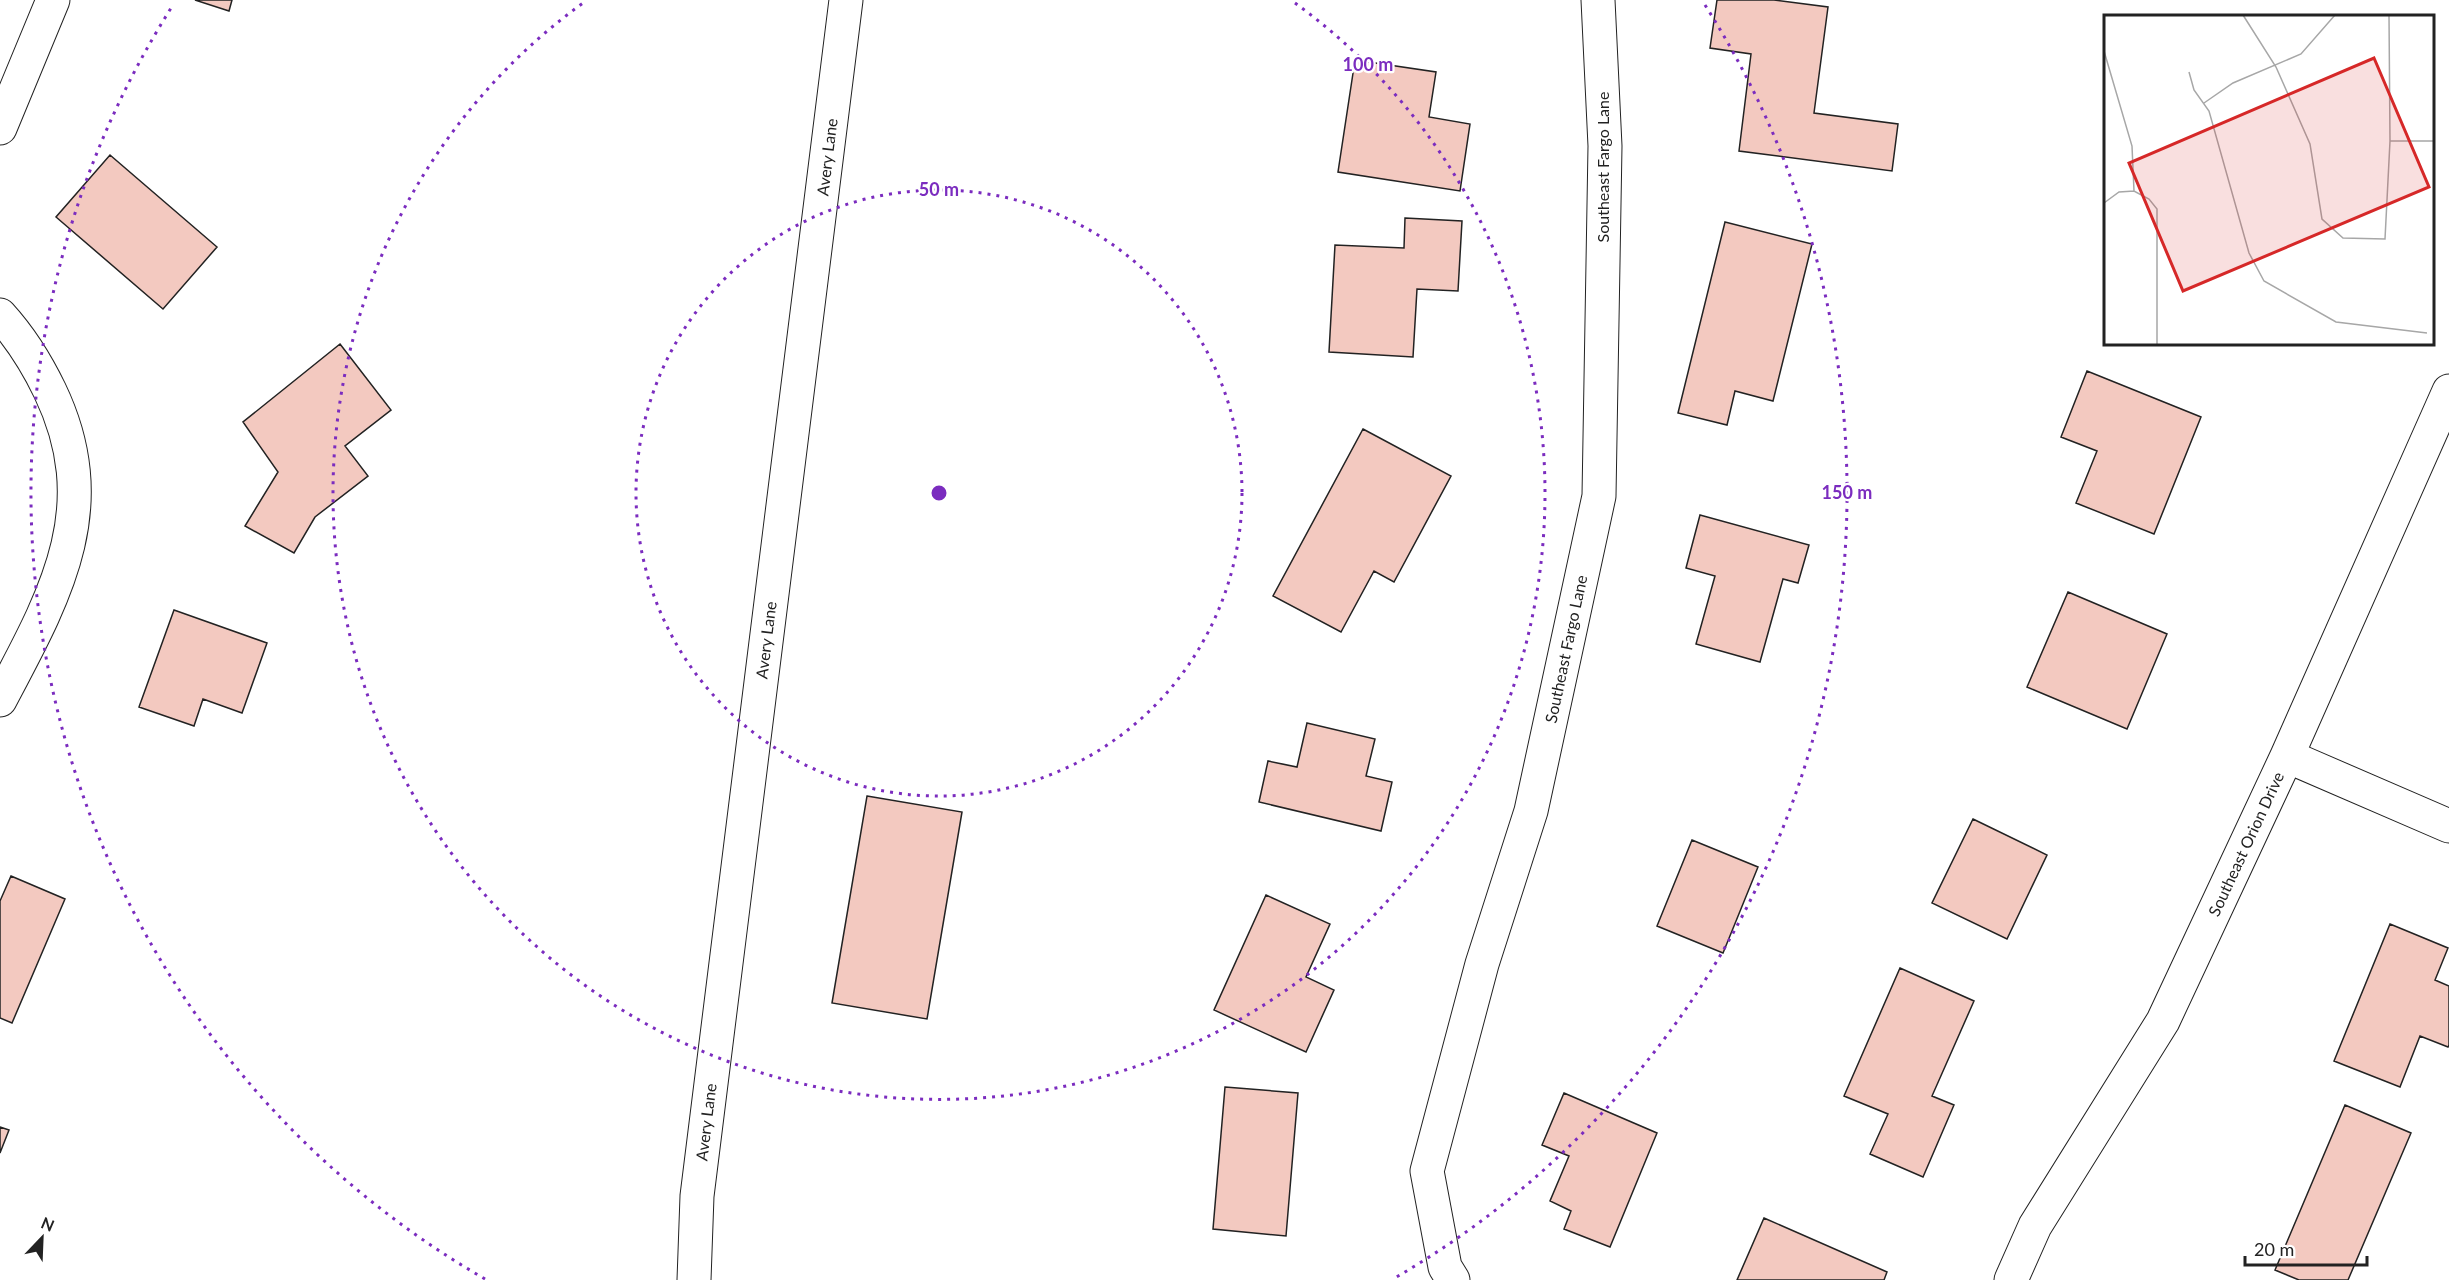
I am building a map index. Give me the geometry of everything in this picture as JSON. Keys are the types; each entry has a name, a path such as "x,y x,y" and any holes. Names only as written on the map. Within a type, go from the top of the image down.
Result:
{"street":[{"path":"0,128 52,0"},
{"name":"Avery Lane","path":"694,1280 697,1196 846,0"},
{"name":"Southeast Fargo Lane","path":"1453,1280 1445,1267 1427,1170 1482,964 1531,811 1599,496 1605,146 1598,0"},
{"path":"0,315 26,349 58,409 68,437 74,466 75,498 73,529 54,591 0,699"},
{"name":"Southeast Orion Drive","path":"2011,1280 2035,1226 2163,1021 2287,756 2449,391"},
{"path":"2287,756 2449,826"}],"building":[{"path":"195,0 232,0 229,11"},
{"path":"1717,0 1774,0 1828,7 1814,113 1898,124 1892,171 1739,151 1751,54 1710,48"},
{"path":"1355,60 1436,72 1429,117 1470,124 1460,191 1338,172"},
{"path":"110,155 217,247 163,309 56,217"},
{"path":"1405,218 1462,221 1458,291 1417,289 1413,357 1329,352 1335,245 1404,248"},
{"path":"1725,222 1812,244 1773,401 1735,391 1727,425 1678,413"},
{"path":"340,344 391,410 345,446 368,476 315,517 294,553 245,526 278,472 243,422"},
{"path":"2087,371 2201,417 2154,534 2076,503 2097,451 2061,437"},
{"path":"1363,429 1451,476 1394,582 1374,571 1341,632 1273,596"},
{"path":"1700,515 1809,545 1798,583 1783,579 1760,662 1696,644 1715,576 1686,568"},
{"path":"2068,592 2167,634 2127,729 2027,687"},
{"path":"174,610 267,643 242,713 203,699 194,726 139,707"},
{"path":"1307,723 1375,739 1366,776 1392,782 1381,831 1259,802 1268,761 1297,767"},
{"path":"867,796 962,812 927,1019 832,1003"},
{"path":"1973,819 2047,855 2007,939 1932,903"},
{"path":"1692,840 1758,867 1723,953 1657,926"},
{"path":"11,876 65,899 12,1023 0,1018 0,901"},
{"path":"1266,895 1330,924 1306,977 1334,990 1306,1052 1214,1010"},
{"path":"2390,924 2448,948 2435,980 2449,986 2449,1045 2448,1047 2420,1036 2400,1087 2334,1061"},
{"path":"1900,968 1974,1001 1932,1096 1954,1105 1923,1177 1870,1154 1888,1114 1844,1096"},
{"path":"1225,1087 1298,1093 1286,1236 1213,1229"},
{"path":"1564,1093 1657,1133 1610,1247 1564,1229 1571,1211 1550,1201 1569,1156 1542,1145"},
{"path":"2345,1105 2411,1133 2348,1280 2299,1280 2275,1270"},
{"path":"0,1127 9,1130 0,1153"},
{"path":"1764,1218 1887,1272 1884,1280 1737,1280"}]}
